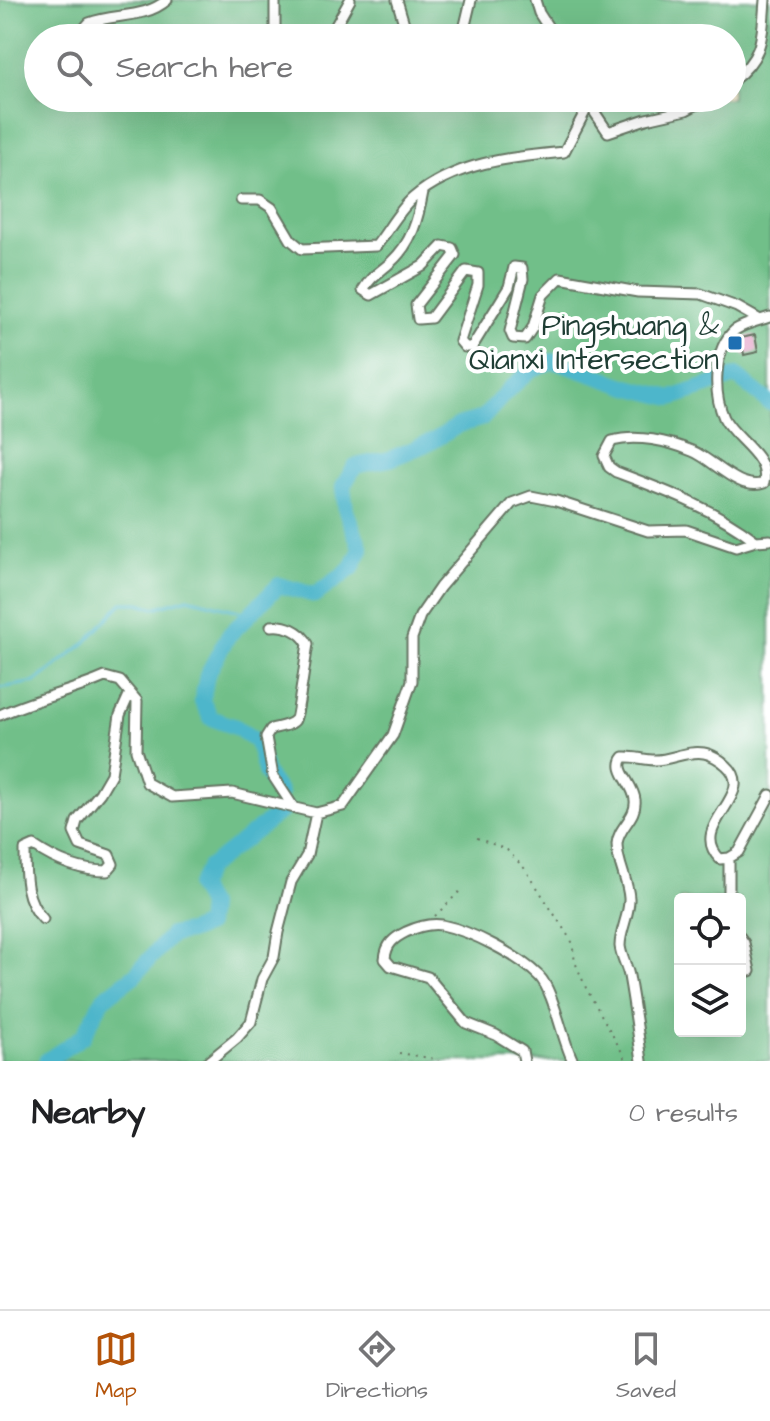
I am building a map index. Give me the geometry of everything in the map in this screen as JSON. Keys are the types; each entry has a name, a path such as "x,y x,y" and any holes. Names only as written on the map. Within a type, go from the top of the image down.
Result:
{"street":[{"path":"88,24 99,19 135,15 160,6 167,0"},
{"path":"275,0 275,24"},
{"path":"337,24 350,0"},
{"path":"397,0 404,24"},
{"path":"465,24 471,0"},
{"path":"535,0 546,24"},
{"path":"746,68 754,61 761,43 765,0"},
{"path":"241,200 260,200 272,208 291,240 302,249 376,246 412,198 455,173 503,158 564,152 582,112"},
{"path":"594,112 608,132 677,112"},
{"path":"423,192 418,220 408,242 393,261 369,280 363,290 371,295 423,266 442,246 452,248 455,255 416,305 418,319 431,318 466,271 478,273 478,285 460,341 465,347 472,347 509,287 514,267 522,268 523,279 510,331 513,338 525,339 533,327 543,295 560,278 638,292 701,294 765,318"},
{"path":"756,541 731,522 693,501 616,472 604,456 612,441 646,439 691,450 748,484 764,483 766,468 759,456 725,419 720,400 718,360 725,343 737,329 765,318"},
{"path":"0,715 105,677 120,681 137,701 136,750 147,783 172,797 232,793 316,813 343,806 393,735 412,681 412,638 420,616 440,587 512,503 531,496 648,531 686,530 736,547 770,540"},
{"path":"271,626 280,625 303,635 308,644 298,718 293,723 271,729 266,737 273,776 294,808"},
{"path":"43,919 32,907 25,874 25,850 34,846 55,860 92,871 107,871 113,864 109,855 80,845 74,832 77,821 111,774 120,715 130,693"},
{"path":"642,1061 628,972 620,944 629,903 617,843 620,832 630,821 635,800 633,789 620,769 621,760 624,757 654,760 704,753 729,767 737,785 716,818 712,843 720,859 739,852 770,795"},
{"path":"209,1061 251,1022 262,979 274,957 291,882 307,855 316,813"},
{"path":"729,858 729,893"},
{"path":"524,1061 522,1051 510,1043 466,1023 428,977 391,966 385,959 389,944 417,927 440,925 500,949 542,978 573,1061"},
{"path":"746,952 750,971"}],"path":[{"path":"477,838 507,850 526,870 572,942 575,962 586,988 627,1061"},
{"path":"417,927 441,911 463,888"},
{"path":"399,1053 438,1061"}],"green space":[{"path":"0,0 770,0 770,1061 0,1061"}],"building":[{"path":"755,335 758,352 744,355 741,338"}],"waterway":[{"path":"280,793 266,774 257,742 236,727 211,718 202,701 207,675 228,636 279,585 315,595 352,568 361,549 346,511 343,486 355,466 390,459 433,441 459,425 483,418 532,369 553,361 628,387 672,398 736,376 770,403"},
{"path":"0,688 35,682 85,643 122,603 139,603 154,608 188,598 251,614"},
{"path":"46,1061 83,1036 103,999 135,975 171,935 207,925 209,906 198,887 208,868 284,809"}],"place":[{"name":"Pingshuang & Qianxi Intersection","path":"735,343"}]}
